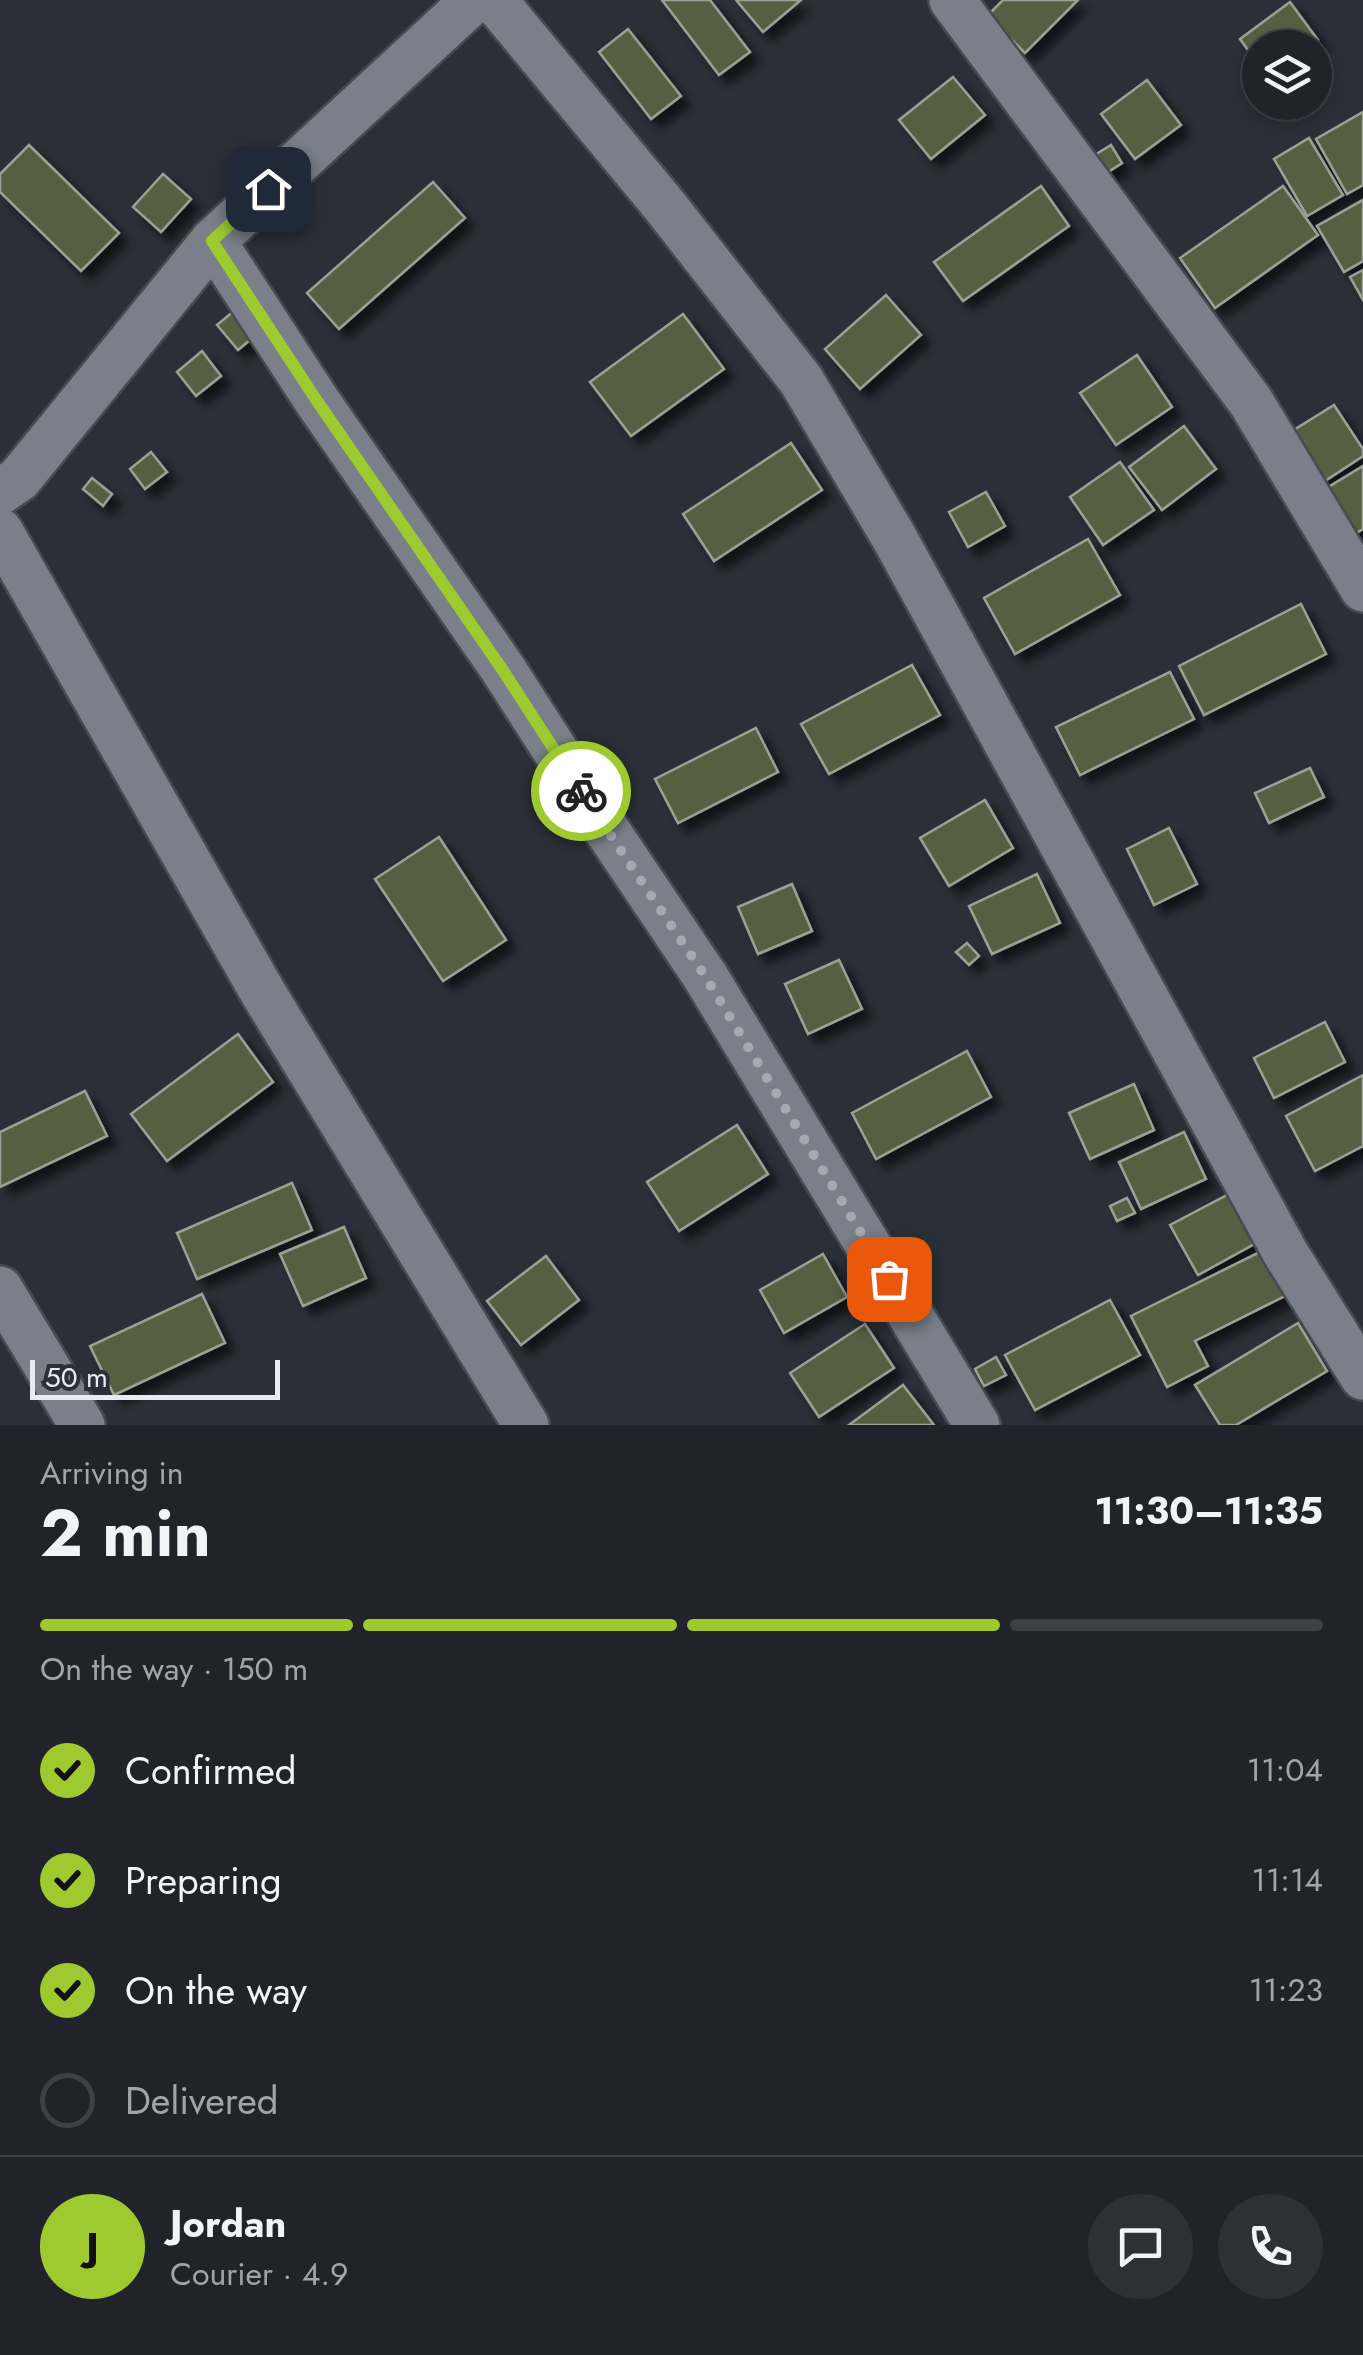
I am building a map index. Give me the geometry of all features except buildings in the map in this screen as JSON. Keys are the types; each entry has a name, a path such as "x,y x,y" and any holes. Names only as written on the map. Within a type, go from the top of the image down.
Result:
{"street":[{"path":"952,0 1251,402 1363,589"},
{"path":"6,475 212,241 472,2 664,205 801,380 895,539 1286,1254 1363,1377"},
{"path":"212,241 705,976 977,1425"},
{"path":"0,531 262,991 526,1425"},
{"path":"0,1288 82,1425"}],"way so far":[{"path":"581,791 705,976 889,1279"}],"route":[{"path":"268,189 212,241 581,791"}]}
